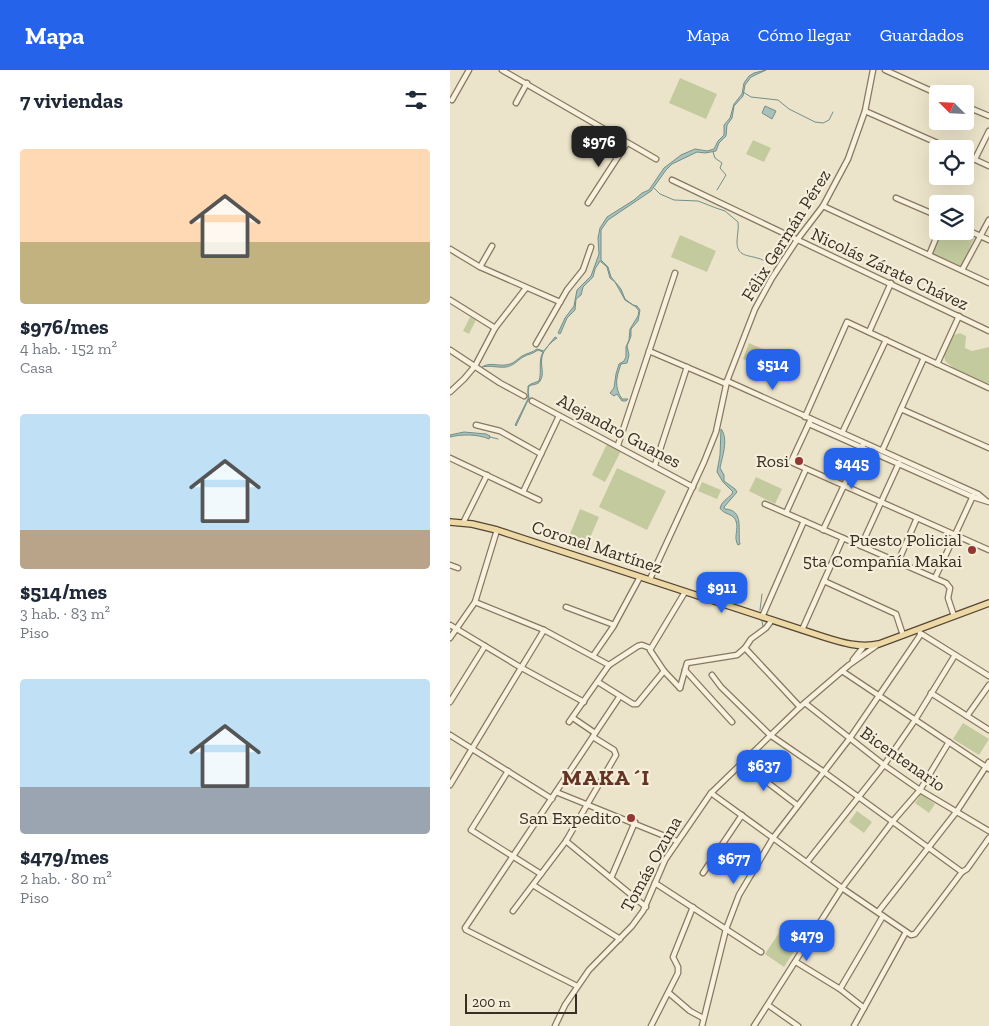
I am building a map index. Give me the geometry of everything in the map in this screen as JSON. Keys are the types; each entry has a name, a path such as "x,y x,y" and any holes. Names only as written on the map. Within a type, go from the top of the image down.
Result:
{"main road":[{"name":"Coronel Martínez","path":"450,522 497,530 802,630 840,642 864,646 879,644 903,635 918,632 989,603"}],"street":[{"path":"452,100 469,70"},
{"path":"502,70 656,159"},
{"name":"Félix Germán Pérez","path":"650,579 693,487 716,432 727,381 755,309 772,278 797,240 823,206 848,159 865,111 873,70"},
{"path":"885,70 929,90"},
{"path":"516,103 527,83"},
{"path":"974,110 989,116"},
{"path":"865,111 931,140"},
{"path":"989,131 975,159 989,166"},
{"path":"588,203 627,143"},
{"name":"Nicolás Zárate Chávez","path":"672,180 989,331"},
{"path":"896,198 929,212"},
{"path":"823,206 989,283"},
{"path":"962,270 989,220"},
{"path":"974,233 989,240"},
{"path":"929,255 935,240"},
{"path":"480,267 492,246"},
{"path":"536,344 567,290 583,270 590,247"},
{"path":"450,249 480,267 560,302"},
{"path":"618,445 675,274"},
{"path":"869,332 891,284"},
{"path":"450,392 464,380 475,366 495,328 526,288"},
{"path":"450,300 495,328"},
{"path":"937,364 959,316"},
{"path":"805,417 846,322 989,388"},
{"path":"842,433 886,340"},
{"path":"450,350 524,396"},
{"path":"649,350 724,383 727,381 805,417 810,422 987,501"},
{"path":"882,451 924,358"},
{"path":"654,465 687,367"},
{"name":"Alejandro Guanes","path":"532,401 556,413 558,416 618,445 693,487"},
{"path":"901,409 989,448"},
{"path":"523,492 558,416"},
{"path":"810,422 842,433 863,445 882,451 900,462"},
{"path":"810,422 791,462 989,550"},
{"path":"476,426 500,431 541,454"},
{"path":"823,530 863,445"},
{"path":"450,458 539,500"},
{"path":"861,546 900,462"},
{"path":"786,513 806,469"},
{"path":"463,523 486,475"},
{"path":"935,578 974,495"},
{"path":"765,504 946,583 949,586 948,598 954,616"},
{"path":"898,562 918,518"},
{"path":"762,616 804,521"},
{"path":"450,638 475,602 497,530"},
{"path":"802,630 843,538"},
{"path":"450,565 458,568"},
{"path":"593,656 614,624 640,577"},
{"path":"824,581 896,614 903,635"},
{"path":"650,648 685,592"},
{"path":"475,602 544,630 609,664"},
{"path":"566,607 614,624"},
{"path":"513,911 566,841 616,754 614,750 571,720 609,664 642,645 650,648 664,671 680,688 688,662 737,654 745,648 751,639 766,628 772,620"},
{"path":"450,625 520,667 584,702"},
{"path":"450,784 544,630"},
{"path":"702,1026 726,929 739,895 773,838 850,738 879,696 918,632 989,676"},
{"name":"Tomás Ozuna","path":"849,664 879,644"},
{"path":"450,702 485,646"},
{"name":"Tomás Ozuna","path":"555,1026 577,986 589,970 620,939 646,907 665,860 711,793 770,735 842,671 864,646"},
{"name":"Bicentenario","path":"745,648 803,705 920,790 989,831"},
{"path":"807,862 884,765 915,720 955,655"},
{"path":"684,670 732,722"},
{"path":"598,682 633,704 637,704 664,671"},
{"path":"842,671 988,766 957,811 878,912"},
{"path":"712,675 721,688 770,735 962,872"},
{"path":"967,716 989,685"},
{"path":"931,693 989,730"},
{"path":"577,986 466,930 466,927 620,696"},
{"path":"450,736 552,798"},
{"path":"754,1026 842,888 892,821 920,790 949,742"},
{"path":"742,763 797,805"},
{"path":"508,771 471,830 541,874"},
{"path":"556,792 677,840"},
{"path":"711,793 842,888 911,935 915,934 962,872 967,870 989,838"},
{"path":"703,873 742,816"},
{"path":"611,878 635,822"},
{"path":"566,841 646,907"},
{"path":"655,883 761,952"},
{"path":"532,885 620,939"},
{"path":"651,1026 679,971 673,957 693,907"},
{"path":"840,989 884,916"},
{"path":"854,1026 906,932"},
{"path":"796,962 840,989 864,1008"},
{"path":"669,993 690,1011 703,1018"},
{"path":"768,1005 798,1026"}],"green space":[{"path":"680,78 717,94 706,119 669,103"},
{"path":"753,140 771,148 764,162 746,154"},
{"path":"680,235 716,251 707,272 671,257"},
{"path":"937,240 973,240 961,267 932,254"},
{"path":"470,317 476,320 469,334 463,331"},
{"path":"960,333 966,336 965,348 972,351 989,347 989,385 955,369 945,361 944,355 954,335"},
{"path":"749,343 777,355 770,371 743,359"},
{"path":"607,444 621,451 605,482 592,475"},
{"path":"617,468 666,491 647,530 599,507"},
{"path":"756,477 782,489 775,504 749,491"},
{"path":"702,482 721,490 717,499 698,491"},
{"path":"580,509 599,517 584,552 566,544"},
{"path":"963,723 989,739 979,755 953,739"},
{"path":"921,794 935,804 929,813 915,803"},
{"path":"857,811 872,822 864,833 849,822"},
{"path":"783,927 802,939 784,967 765,954"}],"water":[{"path":"766,70 751,77 745,85 743,96 734,106 732,118 727,125 726,136 719,143 716,151 697,152 672,164 651,191 608,220 601,230 601,260 608,267 611,277 621,289 625,299 640,310 638,321 631,329 631,336 627,346 629,355 627,363 621,364 617,378 619,395 622,399 628,399 622,401 617,394 614,396 610,393 614,388 619,364 626,357 626,347 630,329 639,311 625,300 615,282 610,278 607,267 600,261 593,277 583,287 581,295 576,299 575,310 567,318 560,334 558,333 565,318 574,306 577,290 591,276 599,254 598,238 600,228 607,217 649,190 664,168 681,155 695,149 707,151 714,149 724,135 724,125 730,118 734,104 742,94 744,83 754,73"},
{"path":"765,106 776,111 772,119 762,113"},
{"path":"555,337 557,338 548,346 543,354 540,381 529,386 528,391 528,386 539,381 543,352 538,350 508,366 482,367 490,364 502,365 513,363 522,356 537,349 544,351"},
{"path":"528,391 529,398 516,426 528,399"},
{"path":"721,429 725,443 720,468 724,475 724,481 737,492 724,507 731,510 738,517 740,544 738,545 735,518 720,508 733,492 723,482 717,472"},
{"path":"464,432 490,436 489,439 470,435 450,437 450,435"}],"waterway":[{"path":"743,92 751,97 778,100 789,109 815,122 823,123 829,120 833,112"},
{"path":"713,152 715,158 722,163 720,168 726,175 717,190"},
{"path":"654,188 660,194 674,200 698,201 725,211 738,222 737,247 739,250 768,264"},
{"path":"490,437 498,439"},
{"path":"760,610 762,594"},
{"path":"762,621 763,627"}],"place":[{"name":"Rosi","path":"799,461"},
{"name":"Puesto Policial 5ta Compañía Makai","path":"972,550"},
{"name":"San Expedito","path":"631,818"}],"district":[{"name":"MAKA´I","path":"606,777"}]}
